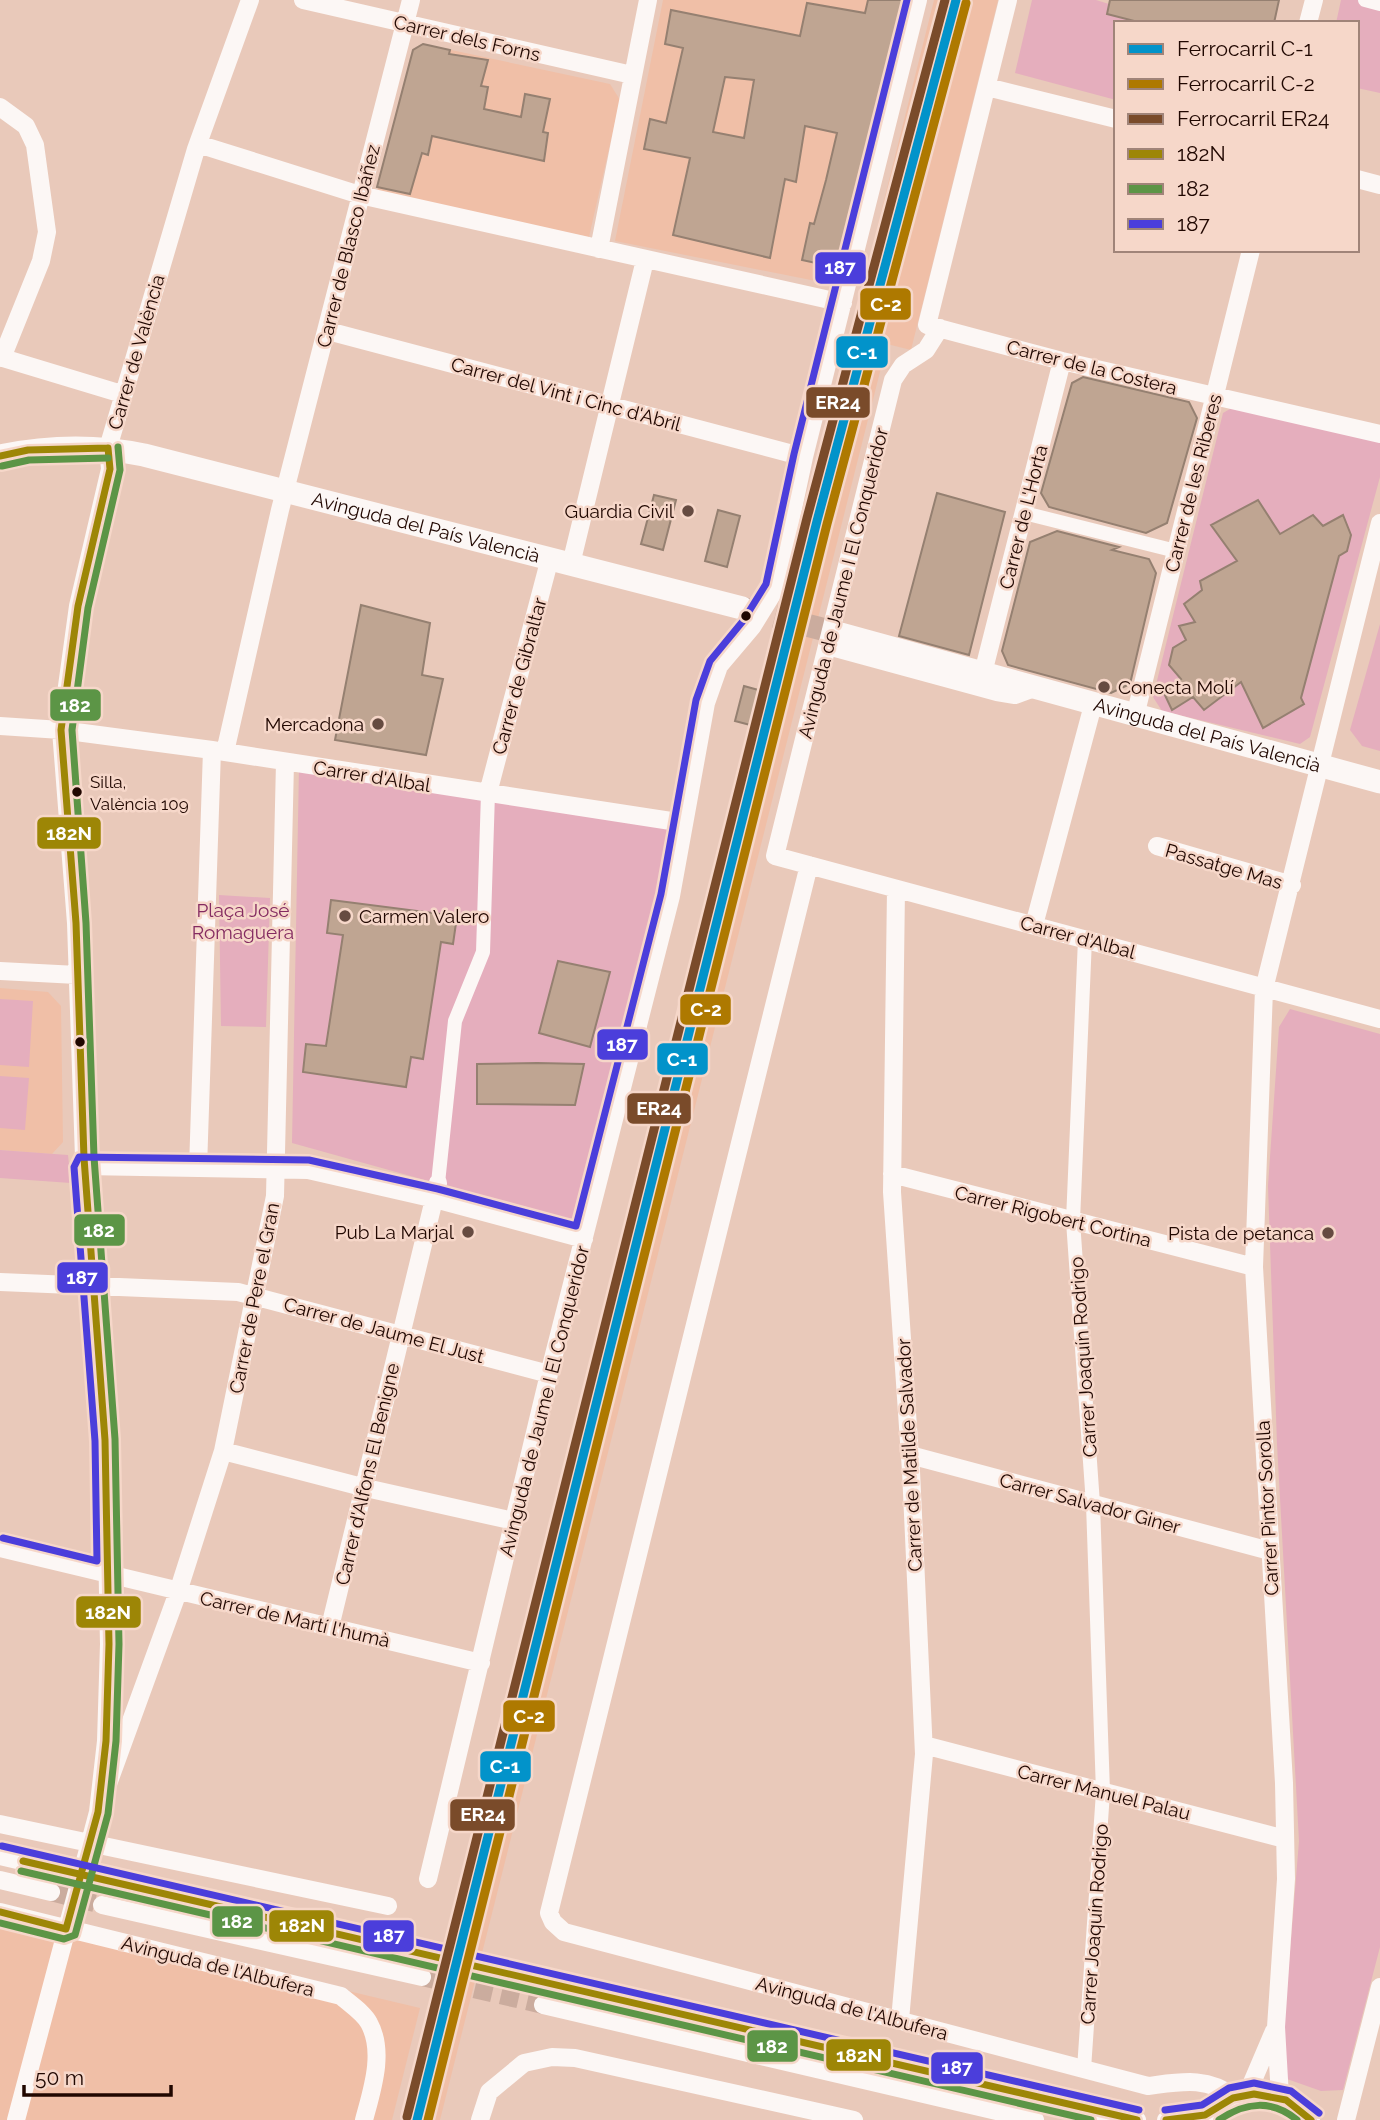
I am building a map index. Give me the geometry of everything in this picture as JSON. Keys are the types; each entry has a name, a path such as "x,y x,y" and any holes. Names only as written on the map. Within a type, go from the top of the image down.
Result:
{"street":[{"name":"Carrer de València","path":"16,2120 98,1812 106,1741 108,1576 105,1440 84,1166 77,975 61,730 78,606 110,469 108,448 198,144 250,0"},
{"name":"Carrer dels Forns","path":"303,0 632,75"},
{"name":"Carrer de Blasco Ibáñez","path":"198,1168 218,751 411,0"},
{"path":"598,248 648,0"},
{"name":"Avinguda de Jaume I El Conqueridor","path":"428,1879 549,1374 671,896 706,703 719,666 752,627 776,588 804,457 918,0"},
{"name":"Avinguda de Jaume I El Conqueridor","path":"775,856 834,640 893,380 903,365 926,350 933,326 1008,0"},
{"path":"1309,21 1314,0"},
{"path":"1365,0 1380,4"},
{"path":"987,87 1114,119"},
{"path":"0,107 26,126 35,145 47,232 41,261 1,358 122,394"},
{"path":"198,144 360,195 844,303"},
{"path":"1359,180 1380,185"},
{"name":"Carrer de les Riberes","path":"1135,716 1251,252"},
{"name":"Carrer de Gibraltar","path":"488,793 610,405 645,260"},
{"name":"Carrer de la Costera","path":"933,326 1062,361 1380,434"},
{"name":"Carrer del Vint i Cinc d'Abril","path":"328,331 804,457"},
{"name":"Carrer de L'Horta","path":"983,673 1062,361"},
{"name":"Avinguda del País Valencià","path":"0,456 28,450 108,448 742,608"},
{"path":"1024,513 1176,551"},
{"name":"Carrer Pintor Sorolla","path":"1280,2097 1276,2028 1286,1880 1285,1839 1254,1267 1264,989 1292,885 1318,766 1377,546 1380,523"},
{"name":"Avinguda del País Valencià","path":"834,640 983,673 1380,782"},
{"name":"Avinguda del País Valencià","path":"834,640 997,692 1015,695 1034,688"},
{"path":"1034,925 1093,705"},
{"name":"Carrer d'Albal","path":"0,726 61,730 218,751 684,823"},
{"name":"Carrer de Pere el Gran","path":"98,1812 178,1592 223,1451 275,1196 285,762"},
{"path":"436,1191 455,1020 483,952 488,793"},
{"name":"Passatge Mas","path":"1157,846 1292,885"},
{"name":"Carrer d'Albal","path":"775,856 1380,1019"},
{"name":"Avinguda de l'Albufera","path":"809,865 551,1902 553,1922 564,1932 1148,2086 1191,2080 1219,2086 1241,2095 1280,2097"},
{"name":"Carrer de Matilde Salvador","path":"896,889 892,1174 910,1455 924,1745 900,2020"},
{"name":"Carrer Joaquín Rodrigo","path":"1084,939 1073,1221 1093,1504 1103,1792 1084,2069"},
{"path":"0,971 77,975"},
{"path":"84,1166 308,1170 436,1191 584,1240"},
{"name":"Carrer Rigobert Cortina","path":"892,1174 1254,1267"},
{"name":"Carrer d'Alfons El Benigne","path":"330,1626 366,1488 436,1191"},
{"name":"Carrer de Jaume El Just","path":"0,1282 238,1292 549,1374"},
{"path":"223,1451 366,1488 514,1521"},
{"name":"Carrer Salvador Giner","path":"910,1455 1270,1551"},
{"name":"Carrer de Martí l'humà","path":"0,1548 108,1576 481,1663"},
{"name":"Carrer Manuel Palau","path":"924,1745 1285,1839"},
{"path":"0,1824 388,1906"},
{"path":"0,1856 56,1869"},
{"path":"0,1880 51,1892"},
{"path":"107,1882 428,1953"},
{"name":"Avinguda de l'Albufera","path":"102,1905 422,1977"},
{"name":"Avinguda de l'Albufera","path":"0,1912 341,1996 369,2022 376,2050 374,2080 364,2120"},
{"path":"548,1982 1137,2120"},
{"path":"1346,2120 1380,1987"},
{"path":"543,2005 1035,2120"},
{"name":"Carrer Pintor Sorolla","path":"1241,2095 1276,2028"},
{"path":"480,2120 489,2092 524,2063 552,2057 575,2058 854,2120"},
{"path":"1166,2120 1207,2116 1241,2095"},
{"path":"1280,2097 1305,2110 1311,2120"}],"shaded area":[{"path":"663,0 902,0 908,8 840,273 821,282 615,241"},
{"path":"934,0 998,0 911,350 887,344 440,2120 405,2120"},
{"path":"423,44 610,84 620,100 589,237 377,192 413,50"},
{"path":"0,988 48,992 61,1006 63,1142 52,1154 0,1150"},
{"path":"0,1909 420,2008 392,2120 0,2120"}],"green space":[{"path":"1032,0 1096,0 1109,4 1107,14 1134,21 1114,21 1114,99 1015,73"},
{"path":"1341,0 1380,0 1380,93 1359,88 1359,21 1336,21"},
{"path":"1237,405 1380,442 1380,477 1310,737 1300,744 1162,711 1153,697 1223,413"},
{"path":"1380,624 1380,751 1362,746 1350,730"},
{"path":"299,767 673,828 580,1218 565,1219 292,1143"},
{"name":"Plaça José Romaguera","path":"219,895 270,898 266,1027 221,1026"},
{"path":"0,999 33,1001 29,1067 0,1065"},
{"path":"1290,1009 1380,1034 1380,1947 1343,2090 1321,2091 1287,2079 1281,2063 1299,1841 1277,1444 1268,1186 1279,1027"},
{"path":"0,1076 29,1078 25,1130 0,1128"},
{"path":"0,1150 68,1155 71,1183 0,1178"}],"building":[{"path":"868,0 902,0 905,5 839,268 802,260 810,223 814,224 837,133 805,126 796,182 785,179 770,258 673,235 690,158 644,149 650,119 666,123 683,48 665,44 671,10 800,36 807,3 865,13","holes":["725,77 754,80 744,138 713,132"]},
{"path":"1110,0 1279,0 1274,21 1134,21 1107,14"},
{"path":"423,44 450,50 449,54 488,60 481,86 488,87 484,109 521,117 525,94 550,99 543,132 548,133 544,161 432,136 428,155 422,153 410,194 377,187 413,50"},
{"path":"1083,377 1189,402 1197,418 1167,523 1146,533 1049,507 1041,493 1072,383"},
{"path":"937,493 1005,512 969,655 899,636"},
{"path":"654,495 676,500 663,550 641,544"},
{"path":"1258,500 1280,534 1313,515 1323,526 1343,515 1351,535 1347,551 1339,556 1301,698 1304,704 1263,728 1241,682 1204,710 1193,697 1172,710 1163,691 1181,679 1169,665 1173,648 1186,640 1179,626 1195,622 1184,604 1202,590 1200,581 1237,561 1211,525"},
{"path":"718,510 740,516 727,567 705,561"},
{"path":"1057,531 1119,547 1112,550 1149,559 1156,573 1130,684 1111,693 1008,665 1002,651 1030,542"},
{"path":"361,605 430,623 422,675 443,679 426,755 335,740"},
{"path":"744,686 762,691 754,726 735,721"},
{"path":"331,900 457,916 453,944 441,942 423,1059 411,1057 406,1087 303,1072 306,1044 326,1046 343,935 327,933"},
{"path":"558,961 610,972 590,1047 539,1033"},
{"path":"477,1064 584,1064 575,1105 477,1104"}],"tunnel":[{"path":"742,608 841,634"},
{"path":"56,1869 107,1882"},
{"path":"51,1892 102,1905"},
{"path":"428,1953 548,1982"},
{"path":"422,1977 543,2005"}],"rail line":[{"name":"ER24","path":"407,2117 807,518 945,0"},
{"name":"C-1","path":"417,2120 817,521 956,0"},
{"name":"C-2","path":"428,2120 827,524 966,3"}],"transit line":[{"name":"187","path":"3,1538 97,1561 95,1441 74,1167 79,1157 309,1160 438,1189 576,1226 661,894 696,700 710,661 743,621 766,584 794,454 907,0"},
{"name":"182","path":"0,1923 64,1939 75,1935 108,1814 116,1741 119,1644 115,1439 94,1157 86,923 72,730 88,608 120,470 118,447"},
{"name":"182N","path":"0,456 28,450 108,448"},
{"name":"182N","path":"0,1912 66,1929 98,1812 106,1741 109,1644 105,1440 84,1158 76,923 61,730 78,606 110,469 108,448"},
{"name":"182","path":"2,466 29,460 108,458"},
{"name":"187","path":"2,1846 1139,2110"},
{"name":"182N","path":"23,1861 1137,2120"},
{"name":"182","path":"21,1871 1091,2120"},
{"name":"187","path":"1165,2110 1202,2105 1229,2088 1254,2083 1291,2091 1319,2113"},
{"name":"182N","path":"1166,2120 1205,2115 1233,2098 1254,2094 1286,2100 1311,2120"},
{"name":"182","path":"1219,2120 1239,2109 1258,2105 1278,2109 1297,2120"}],"place":[{"name":"Guardia Civil","path":"688,511"},
{"name":"Conecta Molí","path":"1104,687"},
{"name":"Mercadona","path":"378,724"},
{"name":"Silla, València 109","path":"77,792"},
{"name":"Carmen Valero","path":"345,916"},
{"name":"Pub La Marjal","path":"468,1232"},
{"name":"Pista de petanca","path":"1328,1233"}]}
